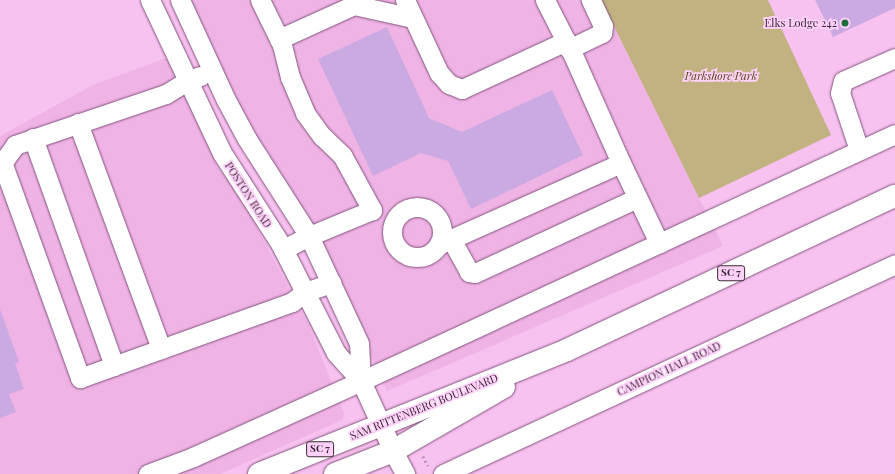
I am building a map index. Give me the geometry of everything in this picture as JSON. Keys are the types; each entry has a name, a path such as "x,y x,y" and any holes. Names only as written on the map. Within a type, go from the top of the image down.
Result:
{"main road":[{"name":"SAM RITTENBERG BOULEVARD","path":"259,474 567,350 895,196"},
{"name":"SAM RITTENBERG BOULEVARD","path":"335,474 393,452 567,350"}],"street":[{"name":"POSTON ROAD","path":"150,0 222,154 283,249 336,353 361,381 393,452 406,474"},
{"name":"POSTON ROAD","path":"180,0 212,71 247,139 309,236 359,343 361,381"},
{"path":"260,0 279,39 290,77 305,113 322,136 342,155 372,210 392,234 398,249 412,257 421,258 429,255 446,241 621,163"},
{"path":"405,0 439,73 448,84 462,89 568,45 602,33 603,26 591,0"},
{"path":"545,0 568,45 659,243"},
{"path":"279,39 354,5 413,18"},
{"path":"859,150 840,93 843,81 895,58"},
{"path":"212,71 188,80 166,94 15,145 1,164 80,378 292,302 305,292 331,283"},
{"path":"78,123 161,350"},
{"path":"148,474 193,457 361,381 895,134"},
{"path":"33,138 114,366"},
{"path":"392,234 396,218 402,212 410,208 426,208 434,213 441,223 443,236 469,272 475,273 638,198"},
{"path":"283,249 309,236 372,210"},
{"name":"CAMPION HALL ROAD","path":"442,474 895,264"}],"shaded area":[{"path":"189,0 601,0 723,246 387,391 329,261 252,136"},
{"path":"169,57 217,166 246,207 308,324 344,413 342,420 220,474 0,474 0,136 93,85"}],"green space":[{"name":"Parkshore Park","path":"601,0 768,0 831,135 699,198"}],"building":[{"name":"Elks Lodge 242","path":"815,0 895,0 895,8 833,37"},
{"path":"387,27 429,118 462,132 552,90 583,155 471,209 448,161 421,153 373,176 318,59"},
{"path":"0,309 19,362 15,363 24,389 9,394 16,412 0,418"}],"place":[{"name":"Elks Lodge 242","path":"845,23"}]}
